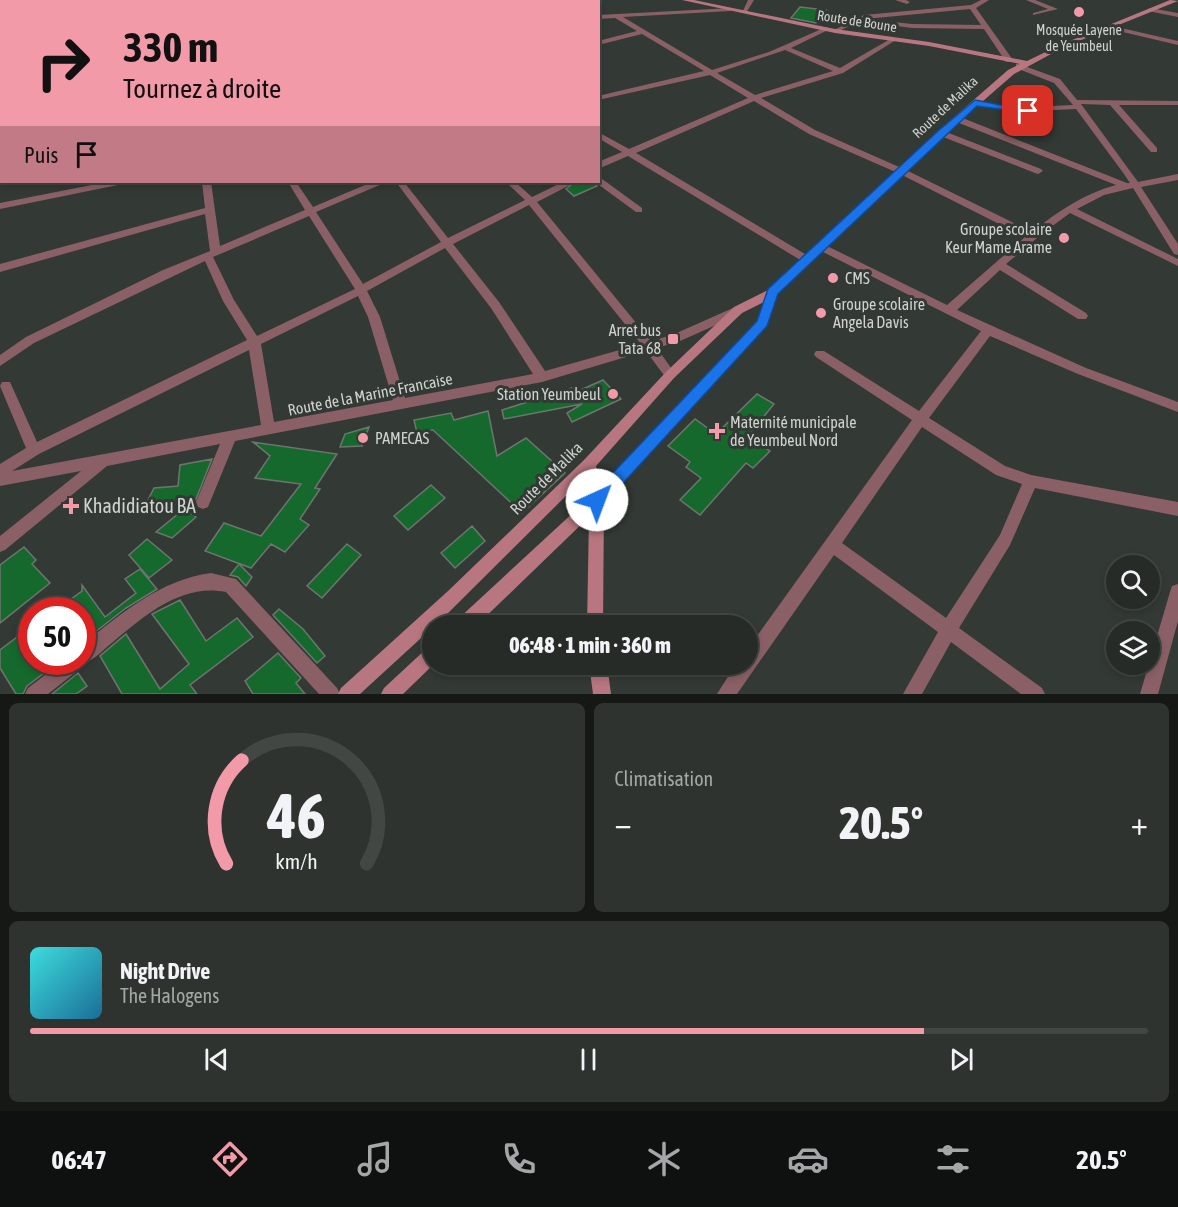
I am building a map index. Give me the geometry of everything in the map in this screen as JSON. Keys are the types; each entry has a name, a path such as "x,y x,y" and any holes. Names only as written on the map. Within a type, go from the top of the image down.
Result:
{"main road":[{"name":"Route de Boune","path":"686,0 836,31 1009,60 1022,65"},
{"name":"Route de Malika","path":"347,694 454,597 589,464 670,375 738,310 772,292 975,103 1022,65 1176,0"},
{"name":"Route de Malika","path":"476,615 597,500 763,323 772,292"},
{"path":"589,464 597,500 594,615"},
{"path":"390,694 422,664"},
{"path":"599,675 602,694"}],"street":[{"path":"744,12 751,0"},
{"path":"898,0 908,1 904,12"},
{"path":"836,31 856,19 904,12 972,7 986,0"},
{"path":"1029,0 1055,9 1035,14"},
{"path":"972,7 1009,60"},
{"path":"600,17 730,9"},
{"path":"1150,10 1178,15"},
{"path":"600,12 642,32 831,142 903,172 1034,237"},
{"path":"856,19 912,26 985,27"},
{"path":"1108,27 1178,43"},
{"path":"600,98 710,72 785,48 826,29"},
{"path":"600,42 642,32"},
{"path":"600,165 754,98 840,71 894,39"},
{"path":"785,48 840,71"},
{"path":"1022,65 1057,81 1178,252"},
{"path":"975,103 1013,110 1112,102 1178,103"},
{"path":"1112,102 1154,150"},
{"path":"957,119 1131,186"},
{"path":"941,134 1038,171"},
{"path":"600,135 806,259"},
{"path":"948,311 999,264 1071,210 1101,193 1178,177"},
{"path":"600,181 639,210"},
{"path":"0,206 113,183"},
{"path":"206,183 211,253 229,301 254,341 269,430"},
{"path":"293,183 361,290 374,317 401,405"},
{"path":"0,361 40,334 211,253 377,183"},
{"path":"401,183 495,305 542,377"},
{"path":"511,183 531,201 650,346 670,375"},
{"path":"0,472 34,450 361,290 448,242 567,183"},
{"path":"0,268 208,210"},
{"path":"1071,210 1178,262"},
{"path":"821,246 988,330 1082,371 1178,407"},
{"path":"999,264 1083,316"},
{"name":"Route de la Marine Francaise","path":"0,480 542,377 676,338 738,310"},
{"path":"726,694 920,420 988,330"},
{"path":"820,354 983,461 1031,481 1178,510"},
{"path":"6,385 34,450"},
{"path":"203,502 229,438"},
{"path":"0,545 103,461"},
{"path":"912,694 949,628 1005,540 1031,481"},
{"path":"833,545 1036,694"},
{"path":"96,646 162,596 205,581 218,580 230,585 331,694"},
{"path":"1149,694 1178,592"},
{"path":"34,694 58,675"}],"building":[{"path":"800,7 826,10 816,23 791,18"},
{"path":"574,183 594,183 597,186 574,196 566,189"},
{"path":"603,380 621,399 572,422 567,413 582,404 504,419 502,410 572,388 574,393"},
{"path":"757,394 774,404 748,436 770,451 753,468 746,463 700,515 680,500 701,478 686,467 690,462 668,446 695,419 716,434"},
{"path":"488,411 497,456 526,438 565,473 522,513 433,430 417,433 414,420 451,413 454,420"},
{"path":"369,427 362,446 340,447 345,434"},
{"path":"253,442 337,454 315,488 320,489 300,519 309,525 285,552 271,544 251,568 205,551 224,523 261,536 301,484 255,478 270,456"},
{"path":"212,459 194,504 145,506 154,488 178,486 180,465"},
{"path":"431,485 445,498 408,530 394,516"},
{"path":"184,509 196,517 172,538 156,532"},
{"path":"472,526 485,541 455,568 441,553"},
{"path":"147,539 172,560 149,578 129,555"},
{"path":"347,544 361,555 322,598 307,586"},
{"path":"24,547 36,560 32,564 50,583 32,597 18,597 18,609 0,623 0,565"},
{"path":"239,564 252,577 246,586 238,577 230,575"},
{"path":"140,569 157,589 126,608 96,631 96,604 105,617 136,593 125,579"},
{"path":"82,585 91,597 74,597 82,591"},
{"path":"180,600 206,641 237,618 253,637 190,685 197,694 122,694 100,656 126,634 160,689 189,664 152,614"},
{"path":"279,609 303,629 325,656 317,663 273,615"},
{"path":"18,636 18,675 41,675 27,686 23,694 16,694 0,668 0,650"},
{"path":"278,653 301,678 296,683 305,694 253,694 245,681"},
{"path":"76,675 79,675 87,686 76,694 52,694"}],"place":[{"name":"Mosquée Layene de Yeumbeul","path":"1079,12"},
{"name":"Groupe scolaire Keur Mame Arame","path":"1064,238"},
{"name":"CMS","path":"833,278"},
{"name":"Groupe scolaire Angela Davis","path":"821,313"},
{"name":"Arret bus Tata 68","path":"673,339"},
{"name":"Station Yeumbeul","path":"613,394"},
{"name":"Maternité municipale de Yeumbeul Nord","path":"717,431"},
{"name":"PAMECAS","path":"363,438"},
{"name":"Khadidiatou BA","path":"71,506"}],"route":[{"path":"597,500 763,323 772,292 975,103 1001,109 1028,111"}]}
